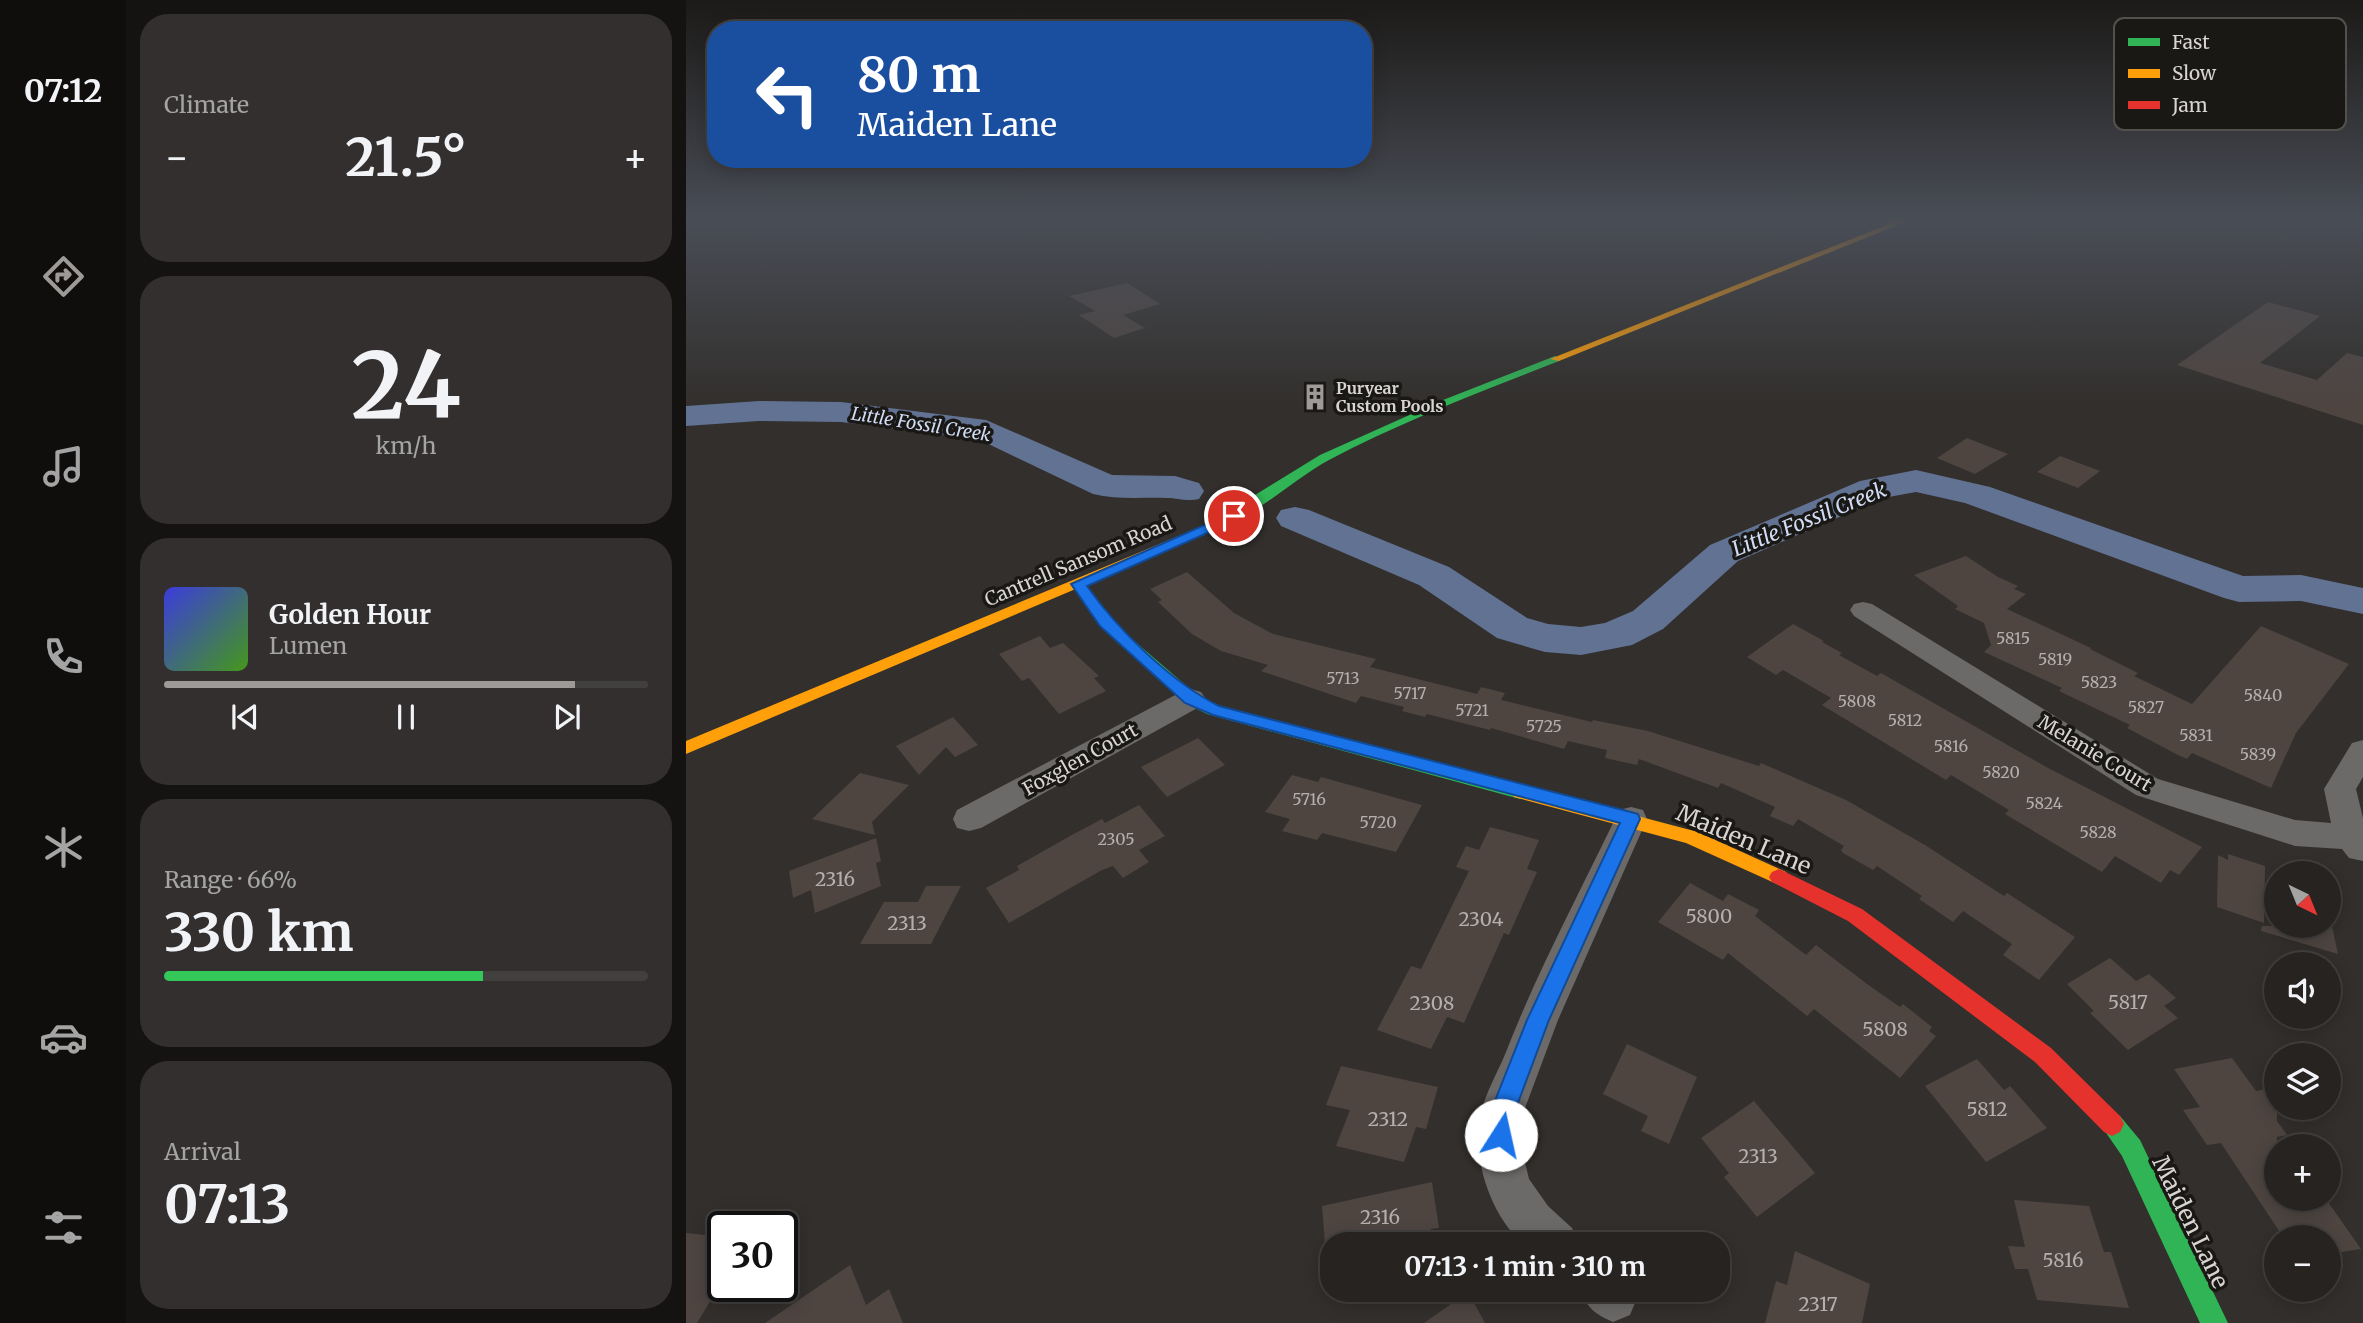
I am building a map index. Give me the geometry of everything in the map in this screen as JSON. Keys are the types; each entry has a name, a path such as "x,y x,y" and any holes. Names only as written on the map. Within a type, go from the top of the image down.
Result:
{"main road":[{"name":"Cantrell Sansom Road","path":"686,748 1234,516 1324,458 1447,402 1748,283"},
{"name":"Maiden Lane","path":"1078,584 1105,623 1191,699 1226,713 1631,819 1690,837 1774,874 1855,915 2043,1055 2102,1112 2131,1148 2214,1323"}],"street":[{"name":"Melanie Court","path":"1863,610 2147,787 2295,833 2357,844"},
{"name":"Foxglen Court","path":"969,819 1191,699"},
{"path":"2357,844 2340,789 2363,751"},
{"path":"1543,1232 1532,1222 1510,1189 1501,1154 1501,1116 1538,1020 1631,819"}],"building":[{"path":"1127,283 1160,304 1123,315 1145,328 1114,338 1079,315 1095,311 1069,296"},
{"path":"2268,302 2320,316 2260,363 2317,380 2347,353 2363,357 2363,425 2177,365"},
{"path":"1967,438 2008,454 1975,474 1937,458"},
{"path":"2060,456 2100,471 2078,488 2037,472"},
{"path":"1966,556 1998,577 2018,586 2014,589 2026,594 2007,609 2091,648 2138,673 2134,676 2192,704 2261,626 2349,664 2296,733 2271,788 2192,753 2187,759 2178,755 2127,728 2130,725 2059,691 2062,688 1984,652 1991,645 1984,623 1955,609 1958,606 1914,575"},
{"path":"1187,572 1234,613 1273,634 1376,659 1370,667 1477,694 1481,687 1505,693 1501,700 1592,722 1593,720 1648,731 1759,766 1761,763 1846,800 1925,845 2004,896 2007,893 2075,937 2039,980 2003,955 2012,944 1963,911 1953,922 1919,899 1922,896 1877,866 1873,870 1843,853 1841,850 1844,846 1798,819 1793,826 1770,816 1775,807 1721,783 1718,788 1639,759 1637,765 1605,758 1607,750 1568,741 1564,749 1491,728 1490,730 1427,714 1425,717 1402,711 1404,707 1361,696 1356,703 1261,671 1268,665 1221,651 1192,634 1158,602 1162,600 1150,589"},
{"path":"1793,624 1842,653 1839,655 1877,676 1881,673 2050,769 2202,847 2179,875 2170,870 2161,883 2115,856 2102,872 2005,814 2009,810 1951,775 1946,780 1822,705 1831,698 1783,670 1776,675 1747,657"},
{"path":"1040,636 1050,648 1063,643 1099,676 1094,678 1106,691 1059,714 1029,678 1022,681 999,654"},
{"path":"953,717 978,745 955,757 946,747 919,775 896,746"},
{"path":"1198,738 1225,765 1167,797 1141,767"},
{"path":"860,773 909,785 872,822 875,835 812,819"},
{"path":"1292,775 1318,782 1321,777 1422,805 1396,852 1322,833 1317,840 1282,831 1290,819 1265,812"},
{"path":"1139,805 1165,836 1139,850 1149,862 1123,878 1113,866 1102,870 1009,923 986,888 1019,870 1017,866 1070,836 1102,819 1105,823"},
{"path":"1490,827 1539,840 1527,869 1537,872 1509,935 1504,933 1464,1023 1447,1017 1431,1049 1377,1030 1411,966 1421,969 1469,871 1456,867 1466,846 1479,850"},
{"path":"876,838 881,861 876,863 881,886 815,913 811,890 793,898 789,871"},
{"path":"2228,854 2264,866 2264,923 2217,907 2218,855 2228,860"},
{"path":"1690,883 1723,901 1728,894 1759,910 1755,916 1806,955 1816,945 1900,1007 1903,1004 1932,1027 1929,1031 1936,1036 1900,1078 1814,1009 1807,1016 1728,953 1723,960 1658,922"},
{"path":"926,886 961,886 931,944 860,944 884,902 918,902"},
{"path":"2284,938 2335,938 2338,952"},
{"path":"2110,958 2136,981 2149,974 2176,998 2164,1006 2178,1018 2128,1050 2090,1013 2094,1011 2067,984"},
{"path":"1627,1044 1697,1077 1669,1144 1641,1131 1648,1116 1603,1094"},
{"path":"2232,1058 2256,1091 2264,1089 2264,1120 2277,1120 2286,1134 2264,1134 2264,1208 2221,1143 2207,1145 2183,1110 2200,1107 2174,1069"},
{"path":"1977,1059 2004,1090 2010,1086 2047,1128 1986,1162 1925,1086"},
{"path":"1341,1066 1438,1087 1426,1129 1416,1127 1404,1162 1336,1146 1350,1110 1326,1105"},
{"path":"1754,1101 1815,1173 1757,1217 1724,1177 1729,1173 1701,1138"},
{"path":"1432,1182 1439,1228 1431,1229 1431,1232 1324,1232 1322,1206"},
{"path":"2014,1200 2089,1206 2104,1252 2111,1252 2129,1308 2037,1300 2028,1269 2015,1269 2008,1246 2025,1247"},
{"path":"2266,1211 2334,1211 2361,1249 2341,1252 2341,1225 2275,1225"},
{"path":"686,1233 707,1235 707,1302 710,1302 697,1323 686,1323"},
{"path":"1795,1251 1870,1284 1862,1323 1765,1323 1776,1281 1787,1285"},
{"path":"850,1265 866,1305 889,1289 903,1323 765,1323"},
{"path":"1454,1302 1473,1302 1485,1323 1424,1323"}],"waterway":[{"name":"Little Fossil Creek","path":"686,416 759,411 841,412 986,430 1106,486 1175,487 1186,491"},
{"name":"Little Fossil Creek","path":"1295,518 1434,576 1512,628 1545,638 1581,641 1616,635 1648,620 1724,553 1873,489 1916,481 1977,495 2239,589 2301,588 2363,601"}],"traffic: fast":[{"path":"1210,527 1234,516 1324,458 1447,402 1555,359"},
{"path":"1078,584 1105,623 1191,699 1213,710 1520,792"},
{"path":"2112,1124 2131,1148 2214,1323"}],"traffic: slow":[{"path":"1555,359 1748,283"},
{"path":"686,748 1210,527"},
{"path":"1520,792 1691,837 1779,877"}],"traffic: jam":[{"path":"1779,877 1855,915 2043,1055 2112,1124"}],"place":[{"name":"Puryear Custom Pools","path":"1315,397"}],"route":[{"path":"1234,516 1078,584 1105,623 1191,699 1213,710 1631,819 1538,1020 1501,1116 1501,1135"}]}
